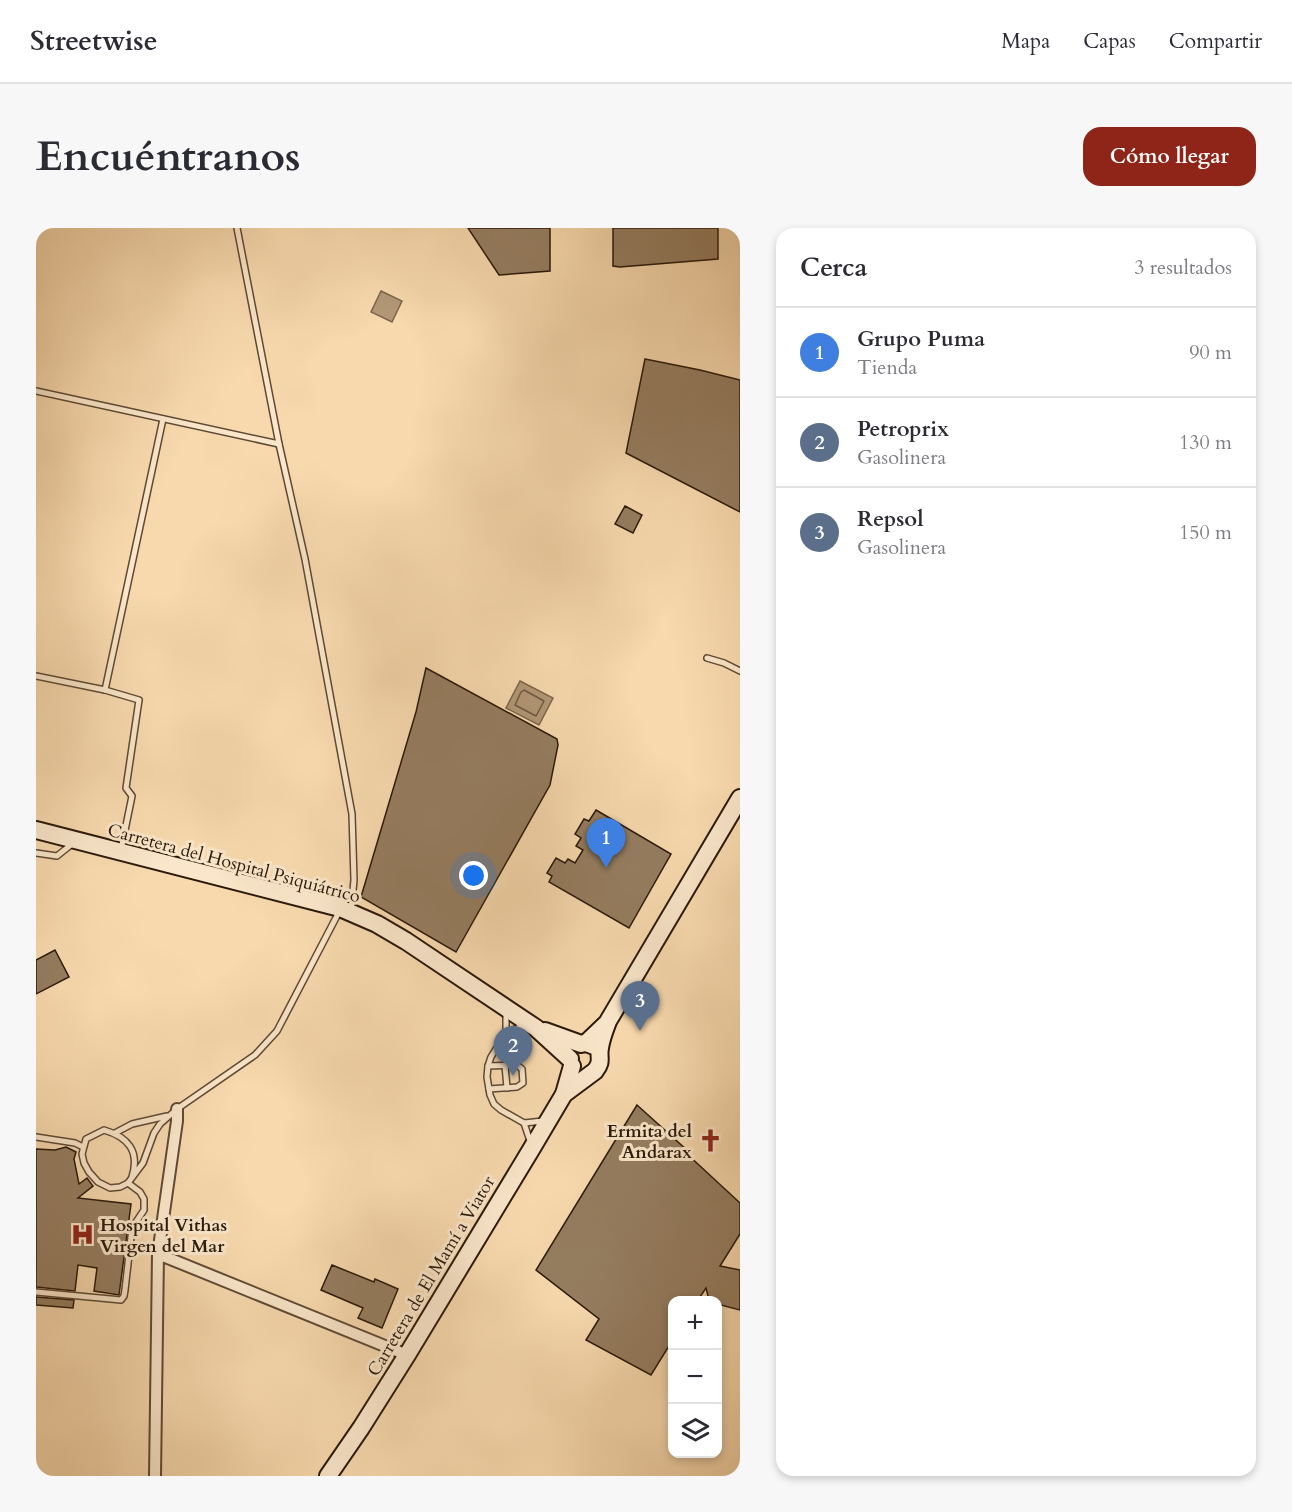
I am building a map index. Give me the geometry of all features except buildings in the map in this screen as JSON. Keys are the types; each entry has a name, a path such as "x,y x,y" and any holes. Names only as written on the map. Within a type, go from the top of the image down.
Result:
{"street":[{"path":"564,1094 573,1051 589,1046 607,1023 740,798"},
{"name":"Carretera del Hospital Psiquiátrico","path":"36,830 346,910 406,941 532,1025"},
{"path":"532,1025 589,1046 601,1059 595,1071 564,1094"},
{"path":"532,1025 580,1073 590,1073"},
{"name":"Carretera de El Mamí a Viator","path":"328,1476 407,1355 564,1094"},
{"path":"155,1476 158,1254 177,1121 174,1112"},
{"path":"158,1254 407,1355"}],"lane":[{"path":"132,1177 136,1165 134,1153 128,1142 115,1133 104,1130 86,1139 82,1155 84,1163 98,1182 110,1188 128,1183 143,1163 154,1133 160,1124 255,1055 277,1031 346,910 354,880 352,814 305,558 279,444 237,228"},
{"path":"36,391 279,444"},
{"path":"105,690 163,419"},
{"path":"707,658 740,671"},
{"path":"36,676 105,690 139,700 126,788 132,796 121,851"},
{"path":"36,853 57,856 77,840"},
{"path":"506,1008 506,1033 488,1066 487,1077 494,1104 524,1123 548,1120"},
{"path":"506,1033 532,1025"},
{"path":"505,1065 507,1088"},
{"path":"488,1066 517,1065 522,1069 523,1076 523,1083 517,1087 489,1089"},
{"path":"115,1133 132,1124 174,1112"},
{"path":"524,1123 532,1148"},
{"path":"36,1137 75,1143 83,1147"},
{"path":"36,1292 120,1300 124,1296 132,1227 144,1209 144,1198 141,1192 128,1183"}],"water":[{"path":"381,291 402,301 392,322 371,312"},
{"path":"520,681 553,698 539,725 506,708"}],"place":[{"name":"Grupo Puma","path":"606,868"},
{"name":"Repsol","path":"640,1031"},
{"name":"Petroprix","path":"513,1076"},
{"name":"Ermita del Andarax","path":"710,1141"},
{"name":"Hospital Vithas Virgen del Mar","path":"82,1235"}]}
